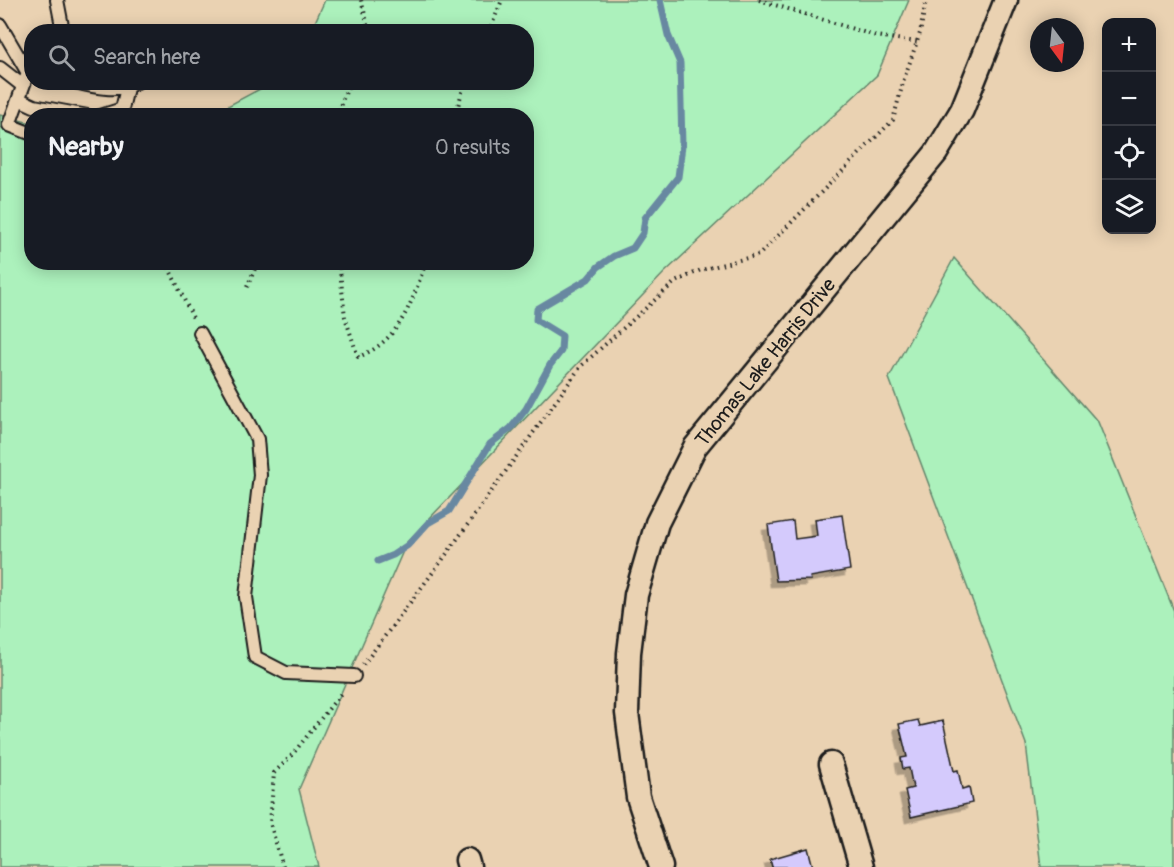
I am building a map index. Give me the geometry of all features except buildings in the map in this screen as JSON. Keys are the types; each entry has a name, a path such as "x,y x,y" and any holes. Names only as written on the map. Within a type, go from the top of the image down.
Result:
{"street":[{"name":"Thomas Lake Harris Drive","path":"661,867 638,796 627,714 629,653 636,596 657,523 695,447 936,153 962,110 1006,0"},
{"path":"831,764 861,867"}],"lane":[{"path":"57,0 62,24"},
{"path":"0,25 24,63"},
{"path":"0,68 23,87 9,125 24,131"},
{"path":"122,108 130,90"},
{"path":"19,99 45,108"},
{"path":"200,333 257,439 260,475 246,597 255,657 286,673 354,676"}],"path":[{"path":"360,0 367,24"},
{"path":"492,24 502,0"},
{"path":"759,0 876,36 917,42"},
{"path":"283,867 270,823 274,773 292,755 443,560 581,366 675,282 701,270 759,255 893,120 917,42 926,0"},
{"path":"339,108 347,90"},
{"path":"457,108 463,90"},
{"path":"170,270 200,333"},
{"path":"246,288 255,270"},
{"path":"340,270 345,317 358,357 372,352 391,334 410,308 423,270"}],"green space":[{"path":"325,0 909,0 877,75 664,273 407,542 299,789 319,867 0,867 0,115 24,121 24,270 534,270 534,108 224,108 258,90 534,90 534,24 314,24"},
{"path":"954,258 1098,422 1174,611 1174,867 1041,867 1026,744 889,378"}],"waterway":[{"path":"378,561 408,545 428,523 449,511 490,444 511,428 526,409 550,365 561,351 562,336 536,320 537,309 588,279 598,267 614,256 633,248 643,233 645,218 678,177 682,146 680,63 668,35 660,0"}]}
